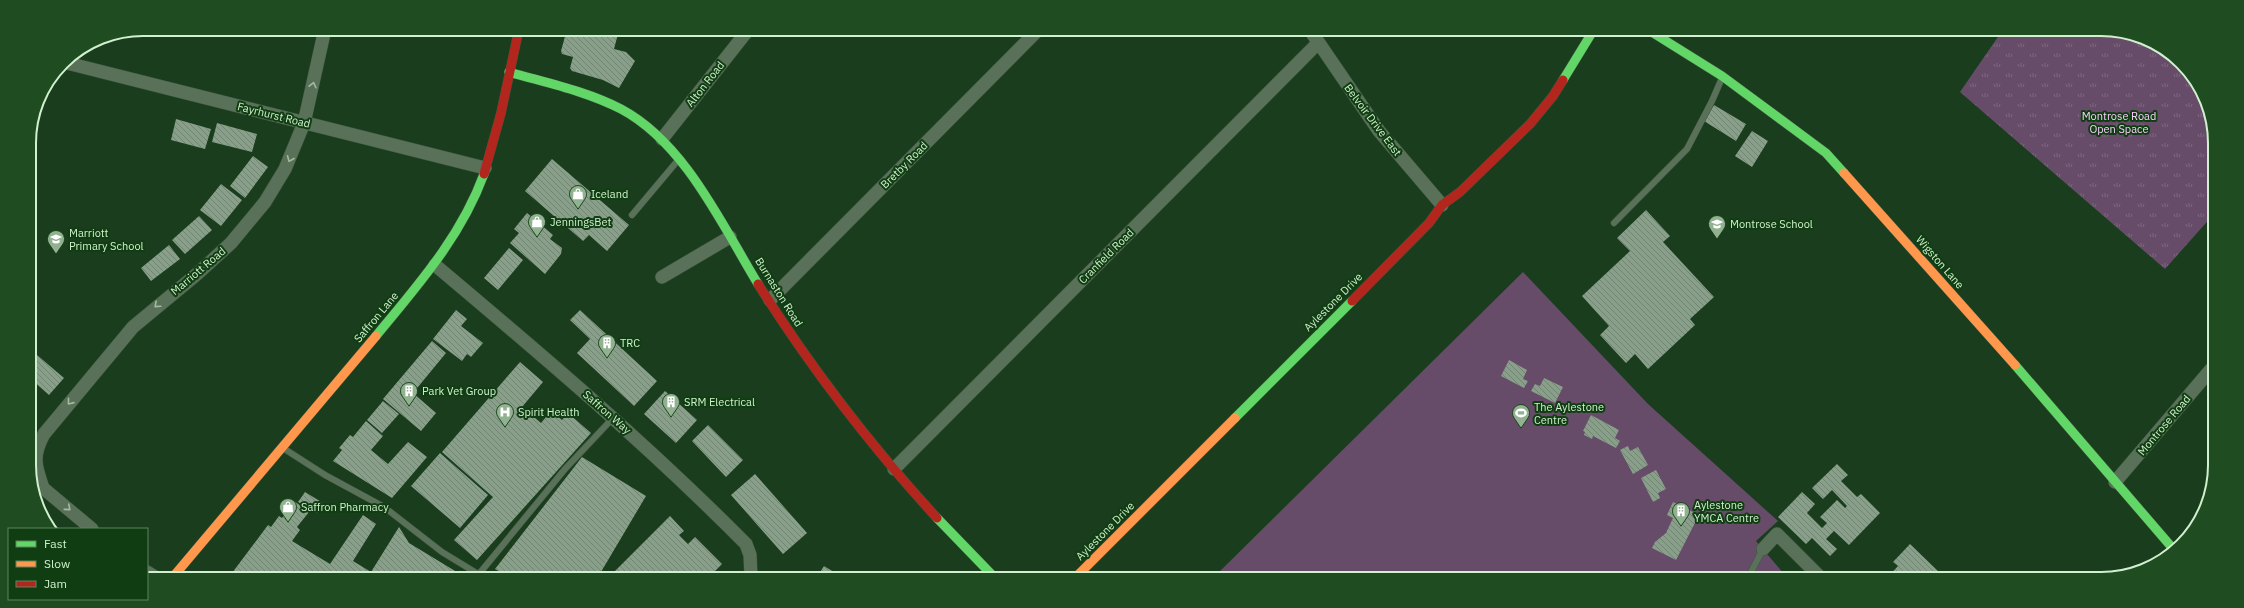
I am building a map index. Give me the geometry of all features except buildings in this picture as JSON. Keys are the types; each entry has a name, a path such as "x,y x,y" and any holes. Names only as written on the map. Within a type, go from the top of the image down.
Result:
{"street":[{"name":"Marriott Road","path":"36,451 44,434 133,327 197,274 231,243 265,202 285,169 304,123 323,36"},
{"name":"Saffron Lane","path":"177,572 435,265 465,217 485,168 517,36"},
{"name":"Alton Road","path":"662,139 743,36"},
{"name":"Bretby Road","path":"770,300 1032,36"},
{"name":"Belvoir Drive East","path":"1314,36 1379,131 1442,205"},
{"name":"Aylestone Drive","path":"1082,572 1429,223 1442,205 1460,192 1534,118 1553,96 1590,36"},
{"name":"Wigston Lane","path":"1658,36 1722,76 1826,153 1975,319 2170,546"},
{"name":"Cranfield Road","path":"894,469 1318,43"},
{"name":"Fayrhurst Road","path":"72,64 485,168"},
{"name":"Burnaston Road","path":"509,72 610,104 637,119 662,139 680,158 791,335 837,398 930,511 989,572"},
{"path":"662,277 730,237"},
{"name":"Saffron Way","path":"435,265 613,417 685,482 746,544 750,555 752,572"},
{"name":"Montrose Road","path":"2115,482 2208,373"},
{"path":"38,487 91,528"},
{"path":"1763,549 1778,534 1815,572"}],"lane":[{"path":"1614,223 1687,150 1712,101 1722,76"},
{"path":"632,215 680,158"},
{"path":"484,572 565,469 613,417"},
{"path":"282,448 325,475 384,507 442,552 474,572"},
{"path":"1751,572 1763,549"}],"green space":[{"name":"Montrose Road Open Space","path":"1999,36 2108,36 2122,38 2154,50 2177,67 2186,78 2197,96 2202,109 2208,136 2208,221 2165,269 1960,92"},
{"name":"The Aylestone Centre","path":"1523,272 1648,404 1778,521 1756,541 1782,572 1219,572"}],"traffic: fast":[{"path":"1563,80 1590,36"},
{"path":"1658,36 1722,76 1826,153 1844,173"},
{"path":"509,72 594,97 621,109 644,124 664,142 700,187 758,284"},
{"path":"376,336 437,260 463,219 484,174"},
{"path":"1235,418 1352,301"},
{"path":"2015,365 2170,546"},
{"path":"937,518 989,572"}],"traffic: slow":[{"path":"1844,173 2015,365"},
{"path":"177,572 376,336"},
{"path":"1081,572 1235,418"}],"traffic: jam":[{"path":"484,174 501,113 518,36"},
{"path":"1352,301 1429,223 1442,205 1460,192 1530,124 1553,96 1563,80"},
{"path":"758,284 799,346 842,405 888,462 937,518"}],"place":[{"name":"Iceland","path":"578,209"},
{"name":"JenningsBet","path":"537,237"},
{"name":"Montrose School","path":"1717,239"},
{"name":"Marriott Primary School","path":"56,254"},
{"name":"TRC","path":"607,358"},
{"name":"Park Vet Group","path":"409,406"},
{"name":"SRM Electrical","path":"671,417"},
{"name":"Spirit Health","path":"505,427"},
{"name":"The Aylestone Centre","path":"1521,428"},
{"name":"Saffron Pharmacy","path":"288,522"},
{"name":"Aylestone YMCA Centre","path":"1681,526"}]}
